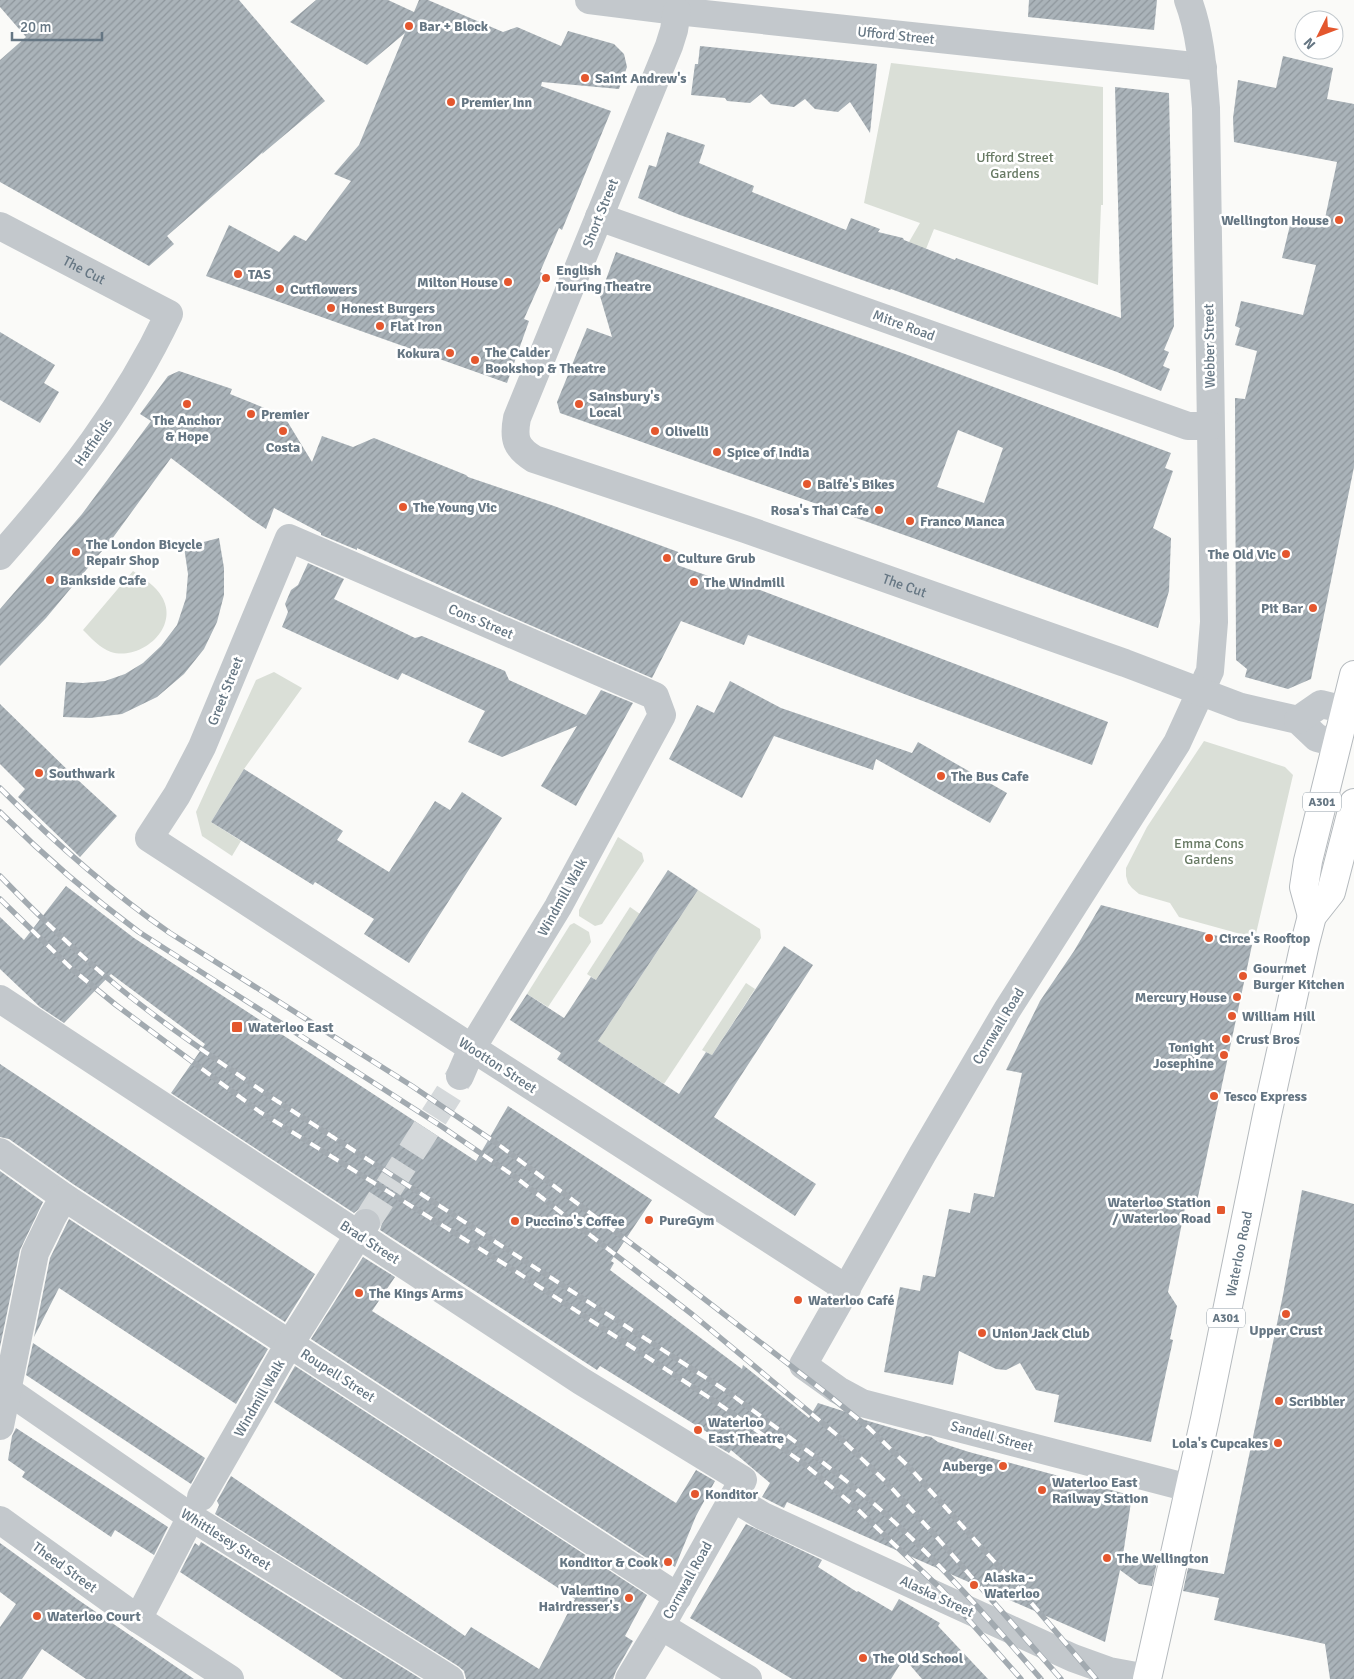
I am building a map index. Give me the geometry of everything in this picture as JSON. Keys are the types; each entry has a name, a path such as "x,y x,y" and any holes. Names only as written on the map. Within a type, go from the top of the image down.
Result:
{"main road":[{"name":"Waterloo Road","path":"1312,916 1304,887 1308,861 1345,746 1354,675"},
{"name":"Waterloo Road","path":"1147,1679 1220,1349 1267,1115 1312,916 1331,892 1354,803"}],"street":[{"name":"Ufford Street","path":"589,0 1203,67"},
{"name":"Webber Street","path":"1188,0 1192,11 1203,67 1206,108 1214,622 1210,671 1200,692"},
{"name":"Short Street","path":"516,442 514,431 517,418 669,46 677,11"},
{"name":"Mitre Road","path":"598,217 1188,426 1210,426"},
{"name":"The Cut","path":"0,226 169,314"},
{"name":"Hatfields","path":"0,556 74,468 108,423 151,352 169,314"},
{"name":"The Cut","path":"516,442 524,453 534,460 745,529 1125,663 1241,706 1298,720 1317,738 1345,746"},
{"name":"Cons Street","path":"289,538 654,696 662,715"},
{"name":"Greet Street","path":"149,838 177,795 202,747 289,538"},
{"name":"Cornwall Road","path":"803,1365 1007,1010 1177,743 1200,692"},
{"path":"1298,720 1321,704 1349,711"},
{"name":"Windmill Walk","path":"460,1076 472,1048 558,907 662,715"},
{"name":"Wootton Street","path":"149,838 847,1289"},
{"name":"Brad Street","path":"0,998 35,1012 362,1229 738,1489"},
{"name":"Roupell Street","path":"0,1152 64,1197 678,1596"},
{"path":"0,1426 35,1253 64,1197"},
{"name":"Windmill Walk","path":"138,1619 196,1507 290,1344 362,1229"},
{"name":"Sandell Street","path":"803,1365 838,1390 862,1402 1189,1488"},
{"name":"Whittlesey Street","path":"7,1390 196,1507 450,1679"},
{"name":"Cornwall Road","path":"629,1679 738,1489"},
{"name":"Alaska Street","path":"738,1489 762,1516 1074,1658 1109,1671 1147,1679"},
{"name":"Theed Street","path":"0,1520 138,1619 230,1679"},
{"path":"661,1626 748,1679"}],"green space":[{"name":"Ufford Street Gardens","path":"891,63 1103,87 1103,205 1101,205 1098,285 934,229 912,284 909,242 920,223 864,203"},
{"path":"133,571 149,582 162,597 166,609 166,620 162,630 145,647 134,652 111,652 99,645 83,630"},
{"path":"274,672 302,688 244,769 211,822 241,841 232,856 202,836 196,812 256,680"},
{"name":"Emma Cons Gardens","path":"1204,741 1285,767 1293,775 1255,938 1179,917 1170,903 1139,894 1128,883 1126,876 1126,868 1147,827"},
{"path":"618,837 642,853 644,861 602,924 595,926 579,916 579,910"},
{"path":"698,890 760,929 761,938 664,1084 598,1041"},
{"path":"630,907 640,914 596,980 587,974"},
{"path":"574,923 589,932 591,942 548,1007 527,994 570,925"},
{"path":"746,983 755,989 712,1055 702,1050"}],"building":[{"path":"0,0 239,0 325,101 262,154 263,152 167,236 174,244 149,266 0,182 0,60 26,37 0,7"},
{"path":"316,0 388,0 414,12 419,0 428,0 503,32 517,27 561,46 568,31 614,44 624,54 627,67 619,89 542,82 541,86 611,111 562,230 559,228 540,272 544,274 524,319 529,321 507,383 206,276 229,225 279,252 294,235 306,241 351,181 334,174 359,145 405,33 367,65 290,22"},
{"path":"1029,0 1157,0 1154,30 1028,17"},
{"path":"700,46 877,64 870,133 850,102 838,112 815,109 805,99 794,107 771,104 761,94 750,103 727,101 725,98 691,95 695,64 698,64"},
{"path":"1283,56 1333,68 1327,99 1354,104 1354,467 1311,679 1288,689 1245,677 1247,669 1236,660 1235,398 1245,399 1257,351 1235,345 1240,328 1235,326 1241,301 1303,315 1316,265 1282,258 1292,217 1324,223 1337,162 1234,142 1233,118 1238,80 1276,88"},
{"path":"1115,87 1169,93 1174,326 1164,350 1169,352 1163,366 1170,369 1161,391 1117,372 891,289 680,215 638,198 649,165 656,167 667,132 705,145 699,163 754,186 752,192 846,230 851,218 880,229 878,232 903,238 955,260 956,258 1121,318"},
{"path":"616,252 905,354 1171,453 1165,468 1173,471 1153,528 1171,538 1169,591 1158,628 924,542 560,413 557,402 587,328 612,337 600,296","holes":["958,430 1003,448 984,503 937,487"]},
{"path":"0,332 55,365 44,383 59,392 40,423 0,400"},
{"path":"179,371 232,389 230,394 284,416 312,462 322,436 353,447 374,438 468,477 554,506 681,553 677,565 737,586 739,582 1108,722 1092,765 748,635 744,645 681,621 652,678 357,548 357,550 321,535 321,533 274,508 266,529 171,458 112,539 46,618 0,666 0,609 82,514 151,421 140,414 168,376"},
{"path":"219,538 224,568 224,595 217,622 204,649 184,674 157,697 122,714 90,718 63,717 66,682 105,681 125,674 143,663 161,646 177,625 186,598 188,574 184,547"},
{"path":"308,563 344,579 334,599 415,638 422,636 505,671 509,680 586,715 601,690 633,703 576,806 541,786 577,726 502,757 468,742 485,711 402,673 398,680 282,627 288,612 285,604 291,590 298,585"},
{"path":"730,681 781,708 912,753 918,742 1007,793 990,823 876,759 873,770 774,736 742,798 669,759 697,705 714,713"},
{"name":"Southwark","path":"0,704 117,816 80,857 18,797 25,789 0,764"},
{"path":"244,769 343,831 337,840 389,872 435,801 450,810 462,792 502,818 409,963 364,934 374,919 315,882 313,885 211,822"},
{"path":"668,870 698,890 598,1041 679,1094 706,1052 712,1055 784,946 813,965 714,1117 816,1184 795,1216 557,1059 561,1053 510,1020 527,994 564,1018 591,977 596,980"},
{"path":"66,886 134,938 476,1161 508,1106 652,1200 611,1261 614,1263 610,1270 742,1369 743,1365 809,1418 818,1403 858,1418 923,1437 931,1437 938,1442 969,1452 1126,1494 1131,1502 1123,1555 1157,1562 1152,1586 1139,1584 1120,1570 1105,1642 787,1502 784,1508 762,1497 770,1483 731,1450 729,1453 712,1443 715,1437 600,1366 597,1370 380,1230 382,1223 380,1216 375,1210 366,1207 354,1213 171,1093 205,1044 111,974 64,1023 40,1007 0,969 0,917 24,940"},
{"path":"1101,905 1252,945 1196,1206 1186,1203 1168,1292 1177,1306 1170,1339 1173,1340 1151,1442 1054,1422 1059,1395 1036,1390 1020,1363 1006,1370 996,1369 959,1351 953,1385 884,1372 900,1287 920,1291 923,1275 935,1277 949,1209 970,1213 974,1193 994,1197 1022,1073 1006,1070 1040,1001 1074,951"},
{"path":"0,1064 315,1274 285,1322 73,1184 9,1139 0,1137"},
{"path":"0,1171 43,1202 20,1250 0,1347"},
{"path":"1302,1190 1354,1204 1354,1679 1330,1679 1325,1644 1214,1620 1219,1598 1183,1591 1188,1568 1224,1574 1283,1295"},
{"path":"69,1219 268,1349 236,1404 59,1288 34,1337 50,1258"},
{"path":"363,1257 395,1277 372,1311 676,1503 696,1470 715,1481 696,1516 675,1567 665,1561 662,1568 311,1339"},
{"path":"33,1343 205,1458 191,1484 26,1375"},
{"path":"295,1366 647,1595 625,1636 633,1641 613,1679 466,1679 464,1671 458,1666 215,1514 219,1505 217,1501 231,1476 465,1636 471,1627 539,1669 575,1599 274,1402"},
{"path":"16,1428 168,1527 154,1555 115,1530 111,1537 22,1477 25,1472 8,1460 12,1436"},
{"path":"746,1524 822,1560 818,1567 857,1592 892,1611 899,1599 940,1623 938,1626 988,1679 922,1679 904,1658 891,1679 792,1679 690,1618"},
{"path":"201,1542 421,1679 343,1679 180,1572 195,1543 199,1546"},
{"path":"0,1543 77,1599 194,1679 86,1679 42,1649 22,1679 0,1679 0,1627 16,1604 0,1592"}],"tunnel":[{"path":"366,1223 460,1076"}],"railway":[{"path":"0,788 82,864 147,917 412,1086 499,1145 668,1271 826,1393 869,1428 910,1468 1028,1599 1096,1679"},
{"path":"0,812 67,875 139,932 441,1126 514,1176 693,1315 837,1435 886,1482 1061,1679"},
{"path":"0,876 57,933 102,973 155,1016 194,1044 274,1099 728,1392 831,1469 871,1501 930,1557 1041,1679"},
{"path":"0,899 73,970 116,1005 260,1112 506,1265 716,1402 803,1463 853,1505 942,1590 1021,1679"}],"place":[{"name":"Bar + Block","path":"409,26"},
{"name":"Saint Andrew's","path":"585,78"},
{"name":"Premier Inn","path":"451,102"},
{"name":"Wellington House","path":"1339,220"},
{"name":"TAS","path":"238,274"},
{"name":"English Touring Theatre","path":"546,278"},
{"name":"Milton House","path":"508,282"},
{"name":"Cutflowers","path":"280,289"},
{"name":"Honest Burgers","path":"331,308"},
{"name":"Flat Iron","path":"380,326"},
{"name":"Kokura","path":"450,353"},
{"name":"The Calder Bookshop & Theatre","path":"475,360"},
{"name":"The Anchor & Hope","path":"187,404"},
{"name":"Sainsbury's Local","path":"579,404"},
{"name":"Premier","path":"251,414"},
{"name":"Costa","path":"283,431"},
{"name":"Olivelli","path":"655,431"},
{"name":"Spice of India","path":"717,452"},
{"name":"Balfe's Bikes","path":"807,484"},
{"name":"The Young Vic","path":"403,507"},
{"name":"Rosa's Thai Cafe","path":"879,510"},
{"name":"Franco Manca","path":"910,521"},
{"name":"The London Bicycle Repair Shop","path":"76,552"},
{"name":"The Old Vic","path":"1286,554"},
{"name":"Culture Grub","path":"667,558"},
{"name":"Bankside Cafe","path":"50,580"},
{"name":"The Windmill","path":"694,582"},
{"name":"Pit Bar","path":"1313,608"},
{"name":"Southwark","path":"39,773"},
{"name":"The Bus Cafe","path":"941,776"},
{"name":"Circe's Rooftop","path":"1209,938"},
{"name":"Gourmet Burger Kitchen","path":"1243,976"},
{"name":"Mercury House","path":"1237,997"},
{"name":"William Hill","path":"1232,1016"},
{"name":"Waterloo East","path":"237,1027"},
{"name":"Crust Bros","path":"1226,1039"},
{"name":"Tonight Josephine","path":"1224,1055"},
{"name":"Tesco Express","path":"1214,1096"},
{"name":"Waterloo Station / Waterloo Road","path":"1221,1210"},
{"name":"PureGym","path":"649,1220"},
{"name":"Puccino's Coffee","path":"515,1221"},
{"name":"The Kings Arms","path":"359,1293"},
{"name":"Waterloo Café","path":"798,1300"},
{"name":"Upper Crust","path":"1286,1314"},
{"name":"Union Jack Club","path":"982,1333"},
{"name":"Scribbler","path":"1279,1401"},
{"name":"Waterloo East Theatre","path":"698,1430"},
{"name":"Lola's Cupcakes","path":"1278,1443"},
{"name":"Auberge","path":"1003,1466"},
{"name":"Waterloo East Railway Station","path":"1042,1490"},
{"name":"Konditor","path":"695,1494"},
{"name":"The Wellington","path":"1107,1558"},
{"name":"Konditor & Cook","path":"668,1562"},
{"name":"Alaska - Waterloo","path":"974,1585"},
{"name":"Valentino Hairdresser's","path":"629,1598"},
{"name":"Waterloo Court","path":"37,1616"},
{"name":"The Old School","path":"863,1658"}]}
